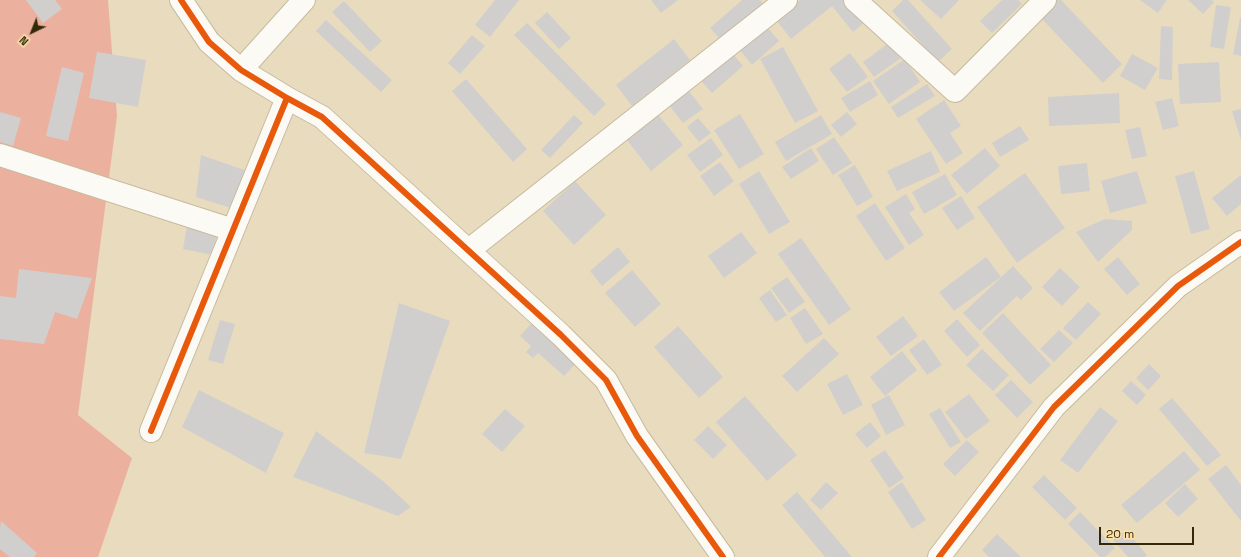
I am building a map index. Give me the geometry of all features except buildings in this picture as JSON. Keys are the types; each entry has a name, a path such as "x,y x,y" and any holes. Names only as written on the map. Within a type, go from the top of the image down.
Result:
{"street":[{"path":"181,0 208,42 241,70 322,117 561,335 606,380 637,436 723,557"},
{"path":"241,70 304,0"},
{"path":"468,250 786,0"},
{"path":"855,0 955,91 1045,0"},
{"path":"151,431 287,98"},
{"path":"0,155 233,230"},
{"path":"939,557 1054,408 1178,286 1241,242"}],"shaded area":[{"path":"0,0 108,0 117,116 78,415 132,458 98,557 0,557"}],"cycle path":[{"path":"151,431 287,98 241,70 209,42 181,0"},
{"path":"287,98 322,117 561,335 606,380 637,436 723,557"},
{"path":"939,557 1054,407 1178,286 1241,242"}]}
